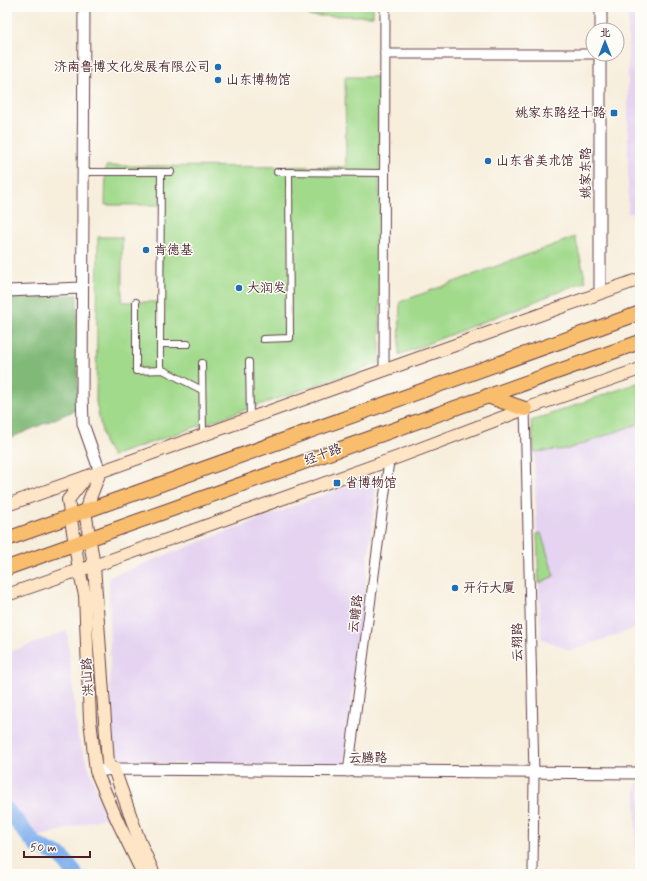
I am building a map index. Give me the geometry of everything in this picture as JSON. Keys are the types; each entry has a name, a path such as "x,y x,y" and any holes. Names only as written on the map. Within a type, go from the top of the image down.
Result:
{"highway":[{"name":"经十路","path":"7,539 640,313"},
{"name":"经十路","path":"7,568 640,342"},
{"path":"487,396 525,409"}],"main road":[{"path":"7,505 640,279"},
{"path":"7,595 94,566 389,461 525,409 640,369"},
{"path":"85,511 100,472"},
{"name":"洪山路","path":"86,477 68,500 79,570 85,595 90,720 96,771 117,820 143,874"},
{"name":"洪山路","path":"85,511 94,566 108,763 114,769 139,840 154,874"}],"street":[{"path":"84,7 82,288 83,424 100,472"},
{"path":"384,370 385,7"},
{"path":"600,22 601,7"},
{"path":"385,54 585,54"},
{"name":"姚家东路","path":"600,62 600,293"},
{"path":"83,172 171,172"},
{"path":"160,370 161,172"},
{"path":"277,172 385,173"},
{"path":"263,339 290,338 289,172"},
{"path":"7,291 82,288"},
{"path":"136,302 136,370 163,370 202,390"},
{"path":"160,344 188,344"},
{"path":"249,362 250,418"},
{"path":"202,363 203,435"},
{"name":"云翔路","path":"525,409 534,772 533,874"},
{"name":"云瞻路","path":"348,772 389,461"},
{"name":"云腾路","path":"96,771 114,769 348,772 640,773"}],"shaded area":[{"path":"628,7 640,7 640,210 628,214"},
{"path":"640,423 640,627 570,651 541,638 534,452 568,449"},
{"path":"378,474 344,767 111,762 109,577"},
{"path":"67,631 78,738 107,817 25,841 7,823 7,653"},
{"path":"636,783 640,783 640,874 635,874"}],"green space":[{"path":"309,7 373,7 373,16 309,16"},
{"name":"大润发","path":"345,77 379,77 380,363 112,456 104,442 96,402 98,237 122,237 122,302 161,302 162,205 105,205 106,166 346,167"},
{"path":"575,237 586,281 399,355 400,302"},
{"path":"77,295 78,409 8,439 7,296"},
{"path":"640,382 640,423 568,449 534,452 531,421"},
{"path":"541,533 554,576 539,583 537,534"}],"waterway":[{"path":"7,810 36,845 61,856 75,874"}],"place":[{"name":"济南鲁博文化发展有限公司","path":"218,67"},
{"name":"山东博物馆","path":"218,80"},
{"name":"姚家东路经十路","path":"614,113"},
{"name":"山东省美术馆","path":"488,161"},
{"name":"肯德基","path":"146,250"},
{"name":"大润发","path":"239,288"},
{"name":"省博物馆","path":"337,483"},
{"name":"开行大厦","path":"455,588"}]}
